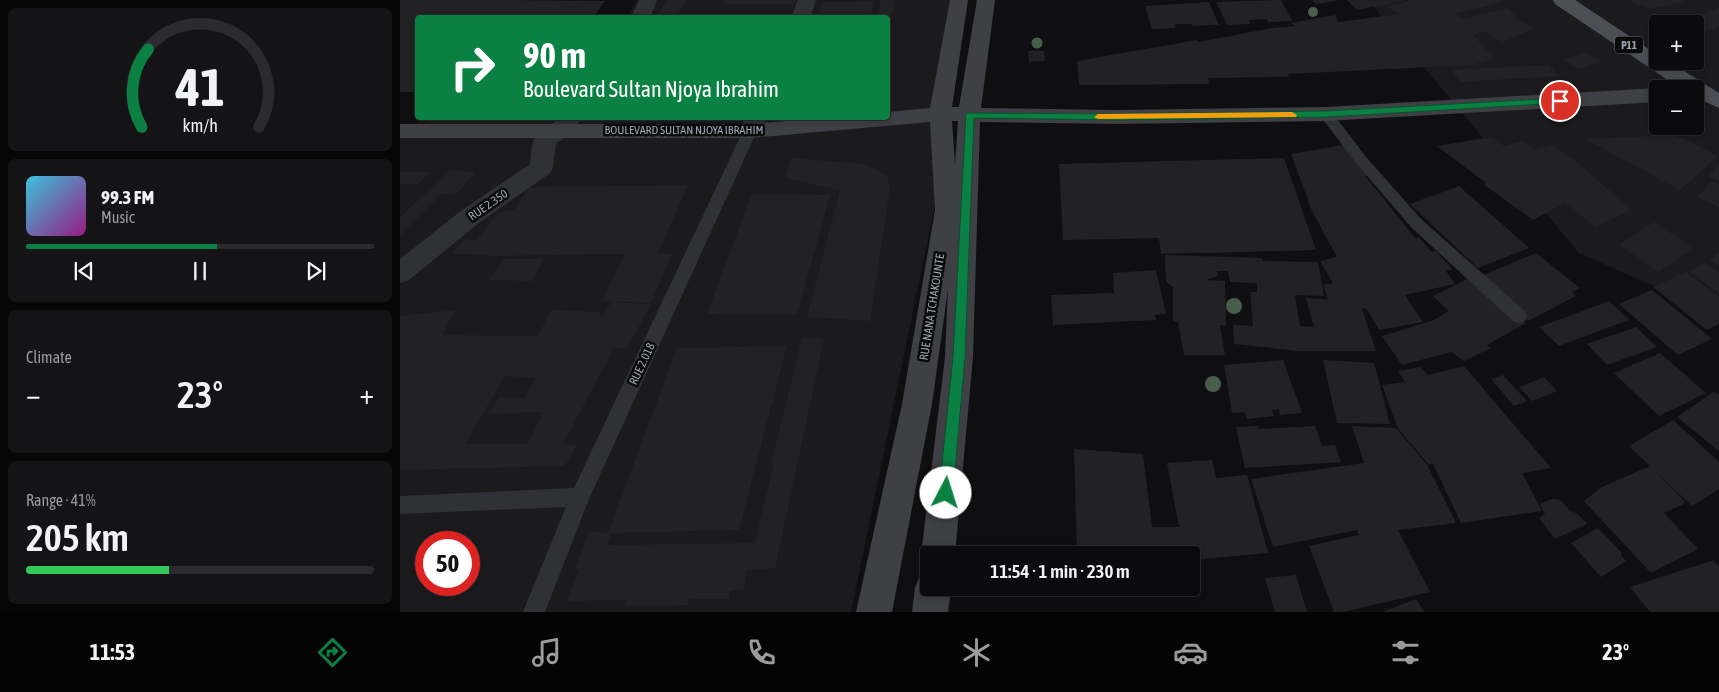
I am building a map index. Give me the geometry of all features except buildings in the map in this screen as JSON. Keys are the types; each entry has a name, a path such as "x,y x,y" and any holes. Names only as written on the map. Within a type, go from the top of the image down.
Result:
{"main road":[{"name":"RUE NANA TCHAKOUNTE","path":"874,612 917,404 948,210 940,114 959,0"},
{"name":"RUE NANA TCHAKOUNTE","path":"939,546 959,357 969,115 986,0"},
{"name":"P11","path":"1562,0 1681,80"},
{"name":"P11","path":"1704,94 1719,101"},
{"name":"BOULEVARD SULTAN NJOYA IBRAHIM","path":"890,117 940,114 1117,117 1326,114 1649,96"},
{"name":"BOULEVARD SULTAN NJOYA IBRAHIM","path":"400,131 566,124 753,124 828,120"},
{"path":"923,364 959,357"},
{"path":"930,612 932,596"}],"street":[{"path":"641,15 648,0"},
{"path":"801,15 808,0"},
{"name":"RUE 2.350","path":"400,273 471,216 541,168 545,140 566,124"}],"lane":[{"path":"1326,114 1361,160 1417,224 1519,316"},
{"name":"RUE 2.018","path":"534,612 580,498 753,124"},
{"path":"400,505 580,498"}],"shaded area":[{"path":"637,0 959,0 951,127 851,612 400,612 400,126 436,120 890,120 890,15 628,15"},
{"path":"1368,0 1719,0 1719,315 1579,253"}],"slow traffic":[{"path":"1098,117 1292,115"}],"route":[{"path":"946,493 959,357 969,115 1117,117 1326,114 1560,101"}]}
